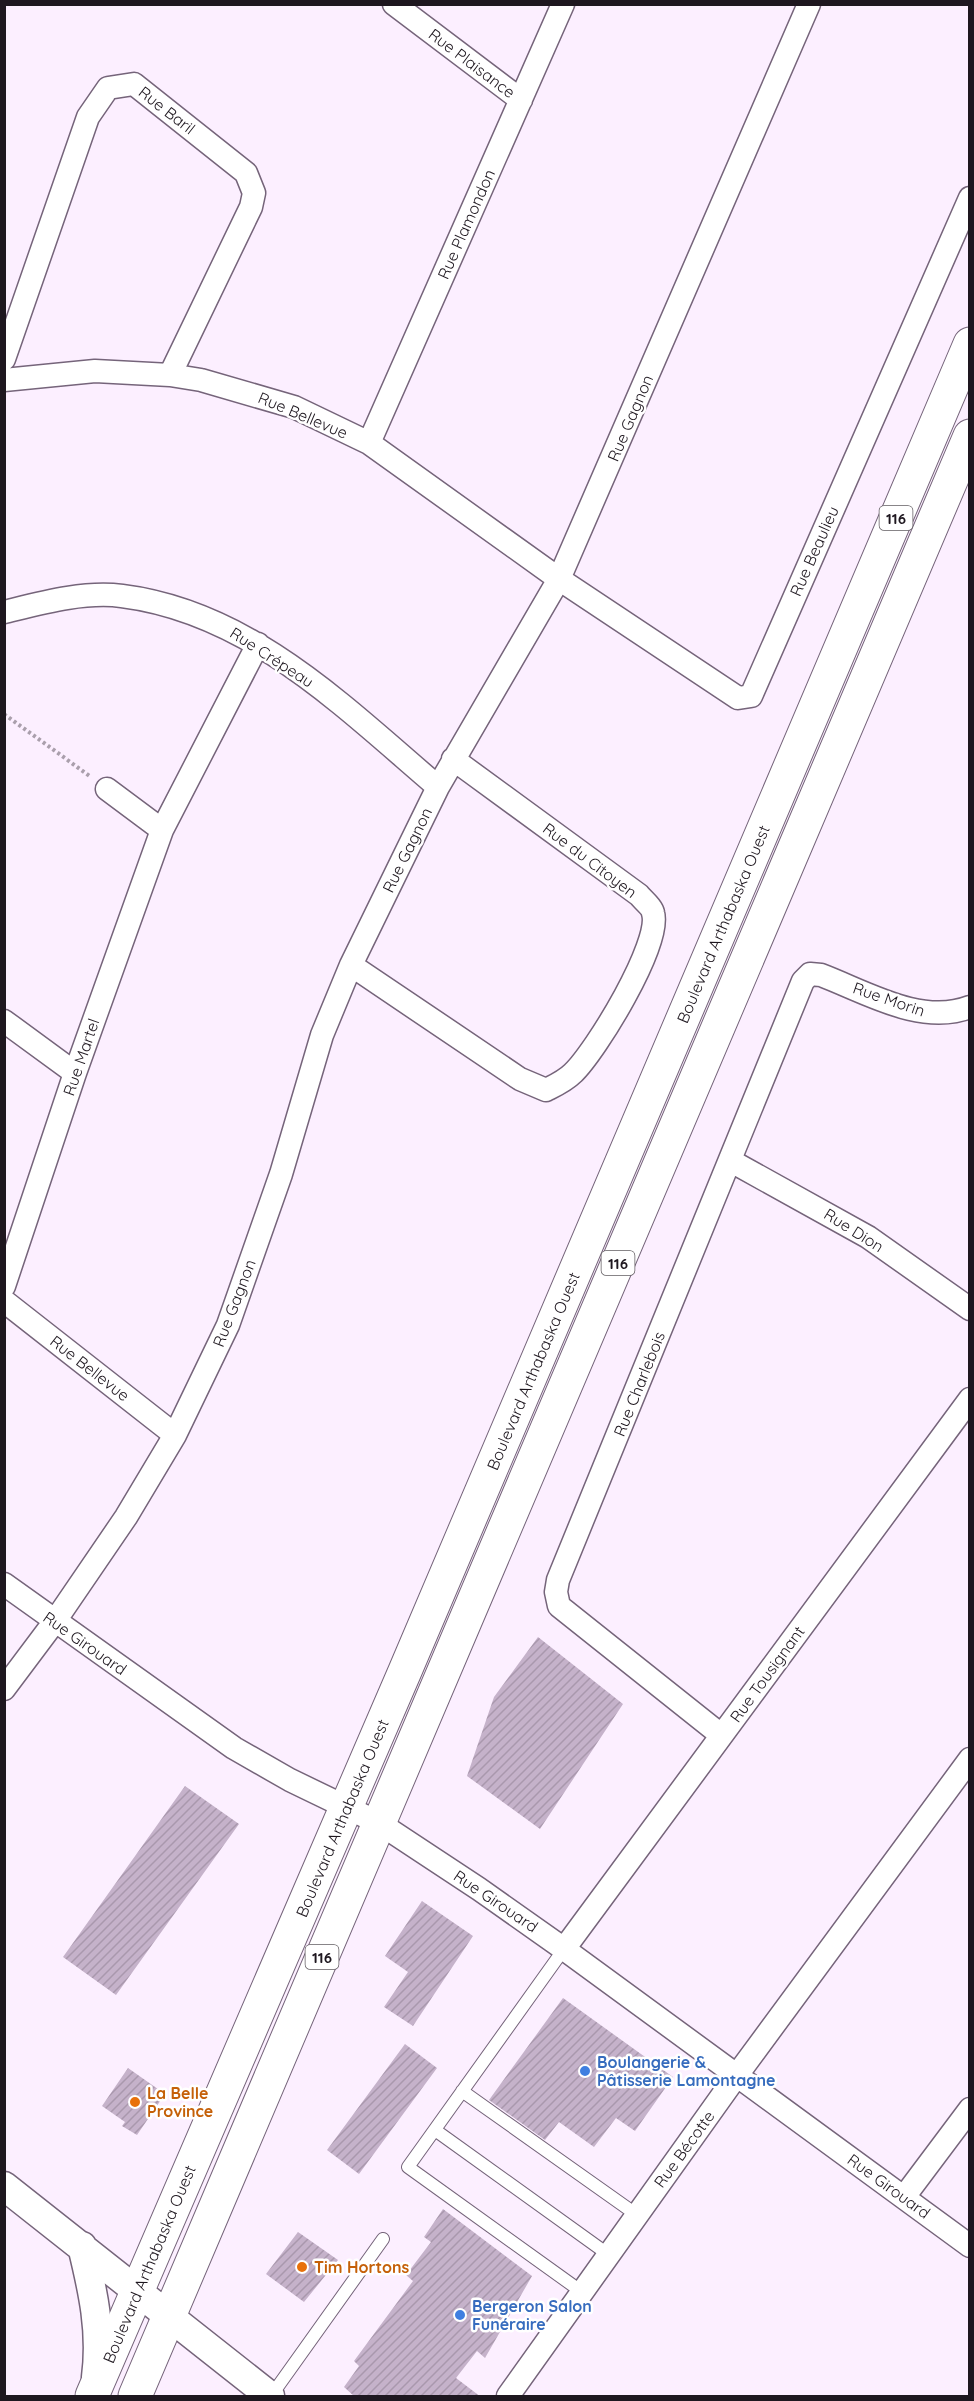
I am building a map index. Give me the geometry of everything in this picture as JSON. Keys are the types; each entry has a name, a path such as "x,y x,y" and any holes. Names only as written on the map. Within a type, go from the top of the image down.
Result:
{"main road":[{"name":"Boulevard Arthabaska Ouest","path":"93,2396 969,345"},
{"name":"116","path":"135,2397 969,436"}],"street":[{"name":"Rue Plaisance","path":"394,4 521,100"},
{"name":"Rue Plamondon","path":"369,443 563,4"},
{"name":"Rue Gagnon","path":"4,1689 55,1622 126,1517 175,1435 228,1325 281,1173 322,1035 351,965 453,759 559,579 809,4"},
{"name":"Rue Baril","path":"4,359 88,117 108,88 134,84 246,173 254,193 251,207 170,375"},
{"name":"Rue Beaulieu","path":"559,579 738,698 751,696 969,198"},
{"name":"Rue Bellevue","path":"4,380 95,371 170,375 201,380 294,407 369,443 559,579"},
{"name":"Rue Crépeau","path":"4,612 61,599 120,596 175,607 226,626 258,644 335,699 438,787"},
{"name":"Rue Martel","path":"4,1286 75,1073 162,830 258,644"},
{"name":"Rue du Citoyen","path":"351,965 520,1079 546,1090 560,1084 574,1072 619,1010 654,932 653,912 639,895 453,759"},
{"path":"107,789 162,830"},
{"name":"Rue Morin","path":"810,974 821,975 929,1014 953,1014 969,1007"},
{"name":"Rue Charlebois","path":"721,1735 568,1614 559,1606 556,1592 802,981 810,974"},
{"path":"4,1021 75,1073"},
{"name":"Rue Dion","path":"731,1161 868,1237 969,1310"},
{"name":"Rue Bellevue","path":"4,1301 175,1435"},
{"name":"Rue Tousignant","path":"564,1949 969,1400"},
{"name":"Rue Girouard","path":"4,1584 234,1748 290,1780 347,1805 380,1823 564,1949 969,2246"},
{"name":"Rue Bécotte","path":"507,2397 737,2075 969,1759"},
{"path":"904,2197 969,2109"},
{"path":"4,2186 271,2397"},
{"path":"82,2246 96,2304 98,2358 93,2396"}],"lane":[{"path":"564,1949 408,2167 582,2292"},
{"path":"462,2091 637,2215"},
{"path":"435,2130 609,2255"},
{"path":"271,2397 383,2239"}],"path":[{"path":"4,714 107,789"}],"building":[{"path":"538,1637 623,1704 540,1829 467,1776 494,1697"},
{"path":"185,1786 239,1824 116,1995 63,1957"},
{"path":"422,1901 473,1936 413,2026 384,2007 408,1972 385,1956"},
{"path":"563,1998 673,2077 635,2131 616,2118 594,2147 559,2122 545,2140 489,2100"},
{"path":"405,2044 437,2068 359,2174 327,2150"},
{"path":"128,2068 165,2094 137,2135 122,2126 125,2122 102,2106"},
{"path":"443,2209 532,2276 485,2358 477,2351 456,2378 481,2397 355,2397 344,2387 359,2366 354,2361 413,2281 406,2275 431,2242 424,2237"},
{"name":"Tim Hortons","path":"298,2232 338,2260 304,2302 266,2274"}],"place":[{"name":"Boulangerie & Pâtisserie Lamontagne","path":"585,2071"},
{"name":"La Belle Province","path":"135,2102"},
{"name":"Tim Hortons","path":"302,2267"},
{"name":"Bergeron Salon Funéraire","path":"460,2315"}]}
